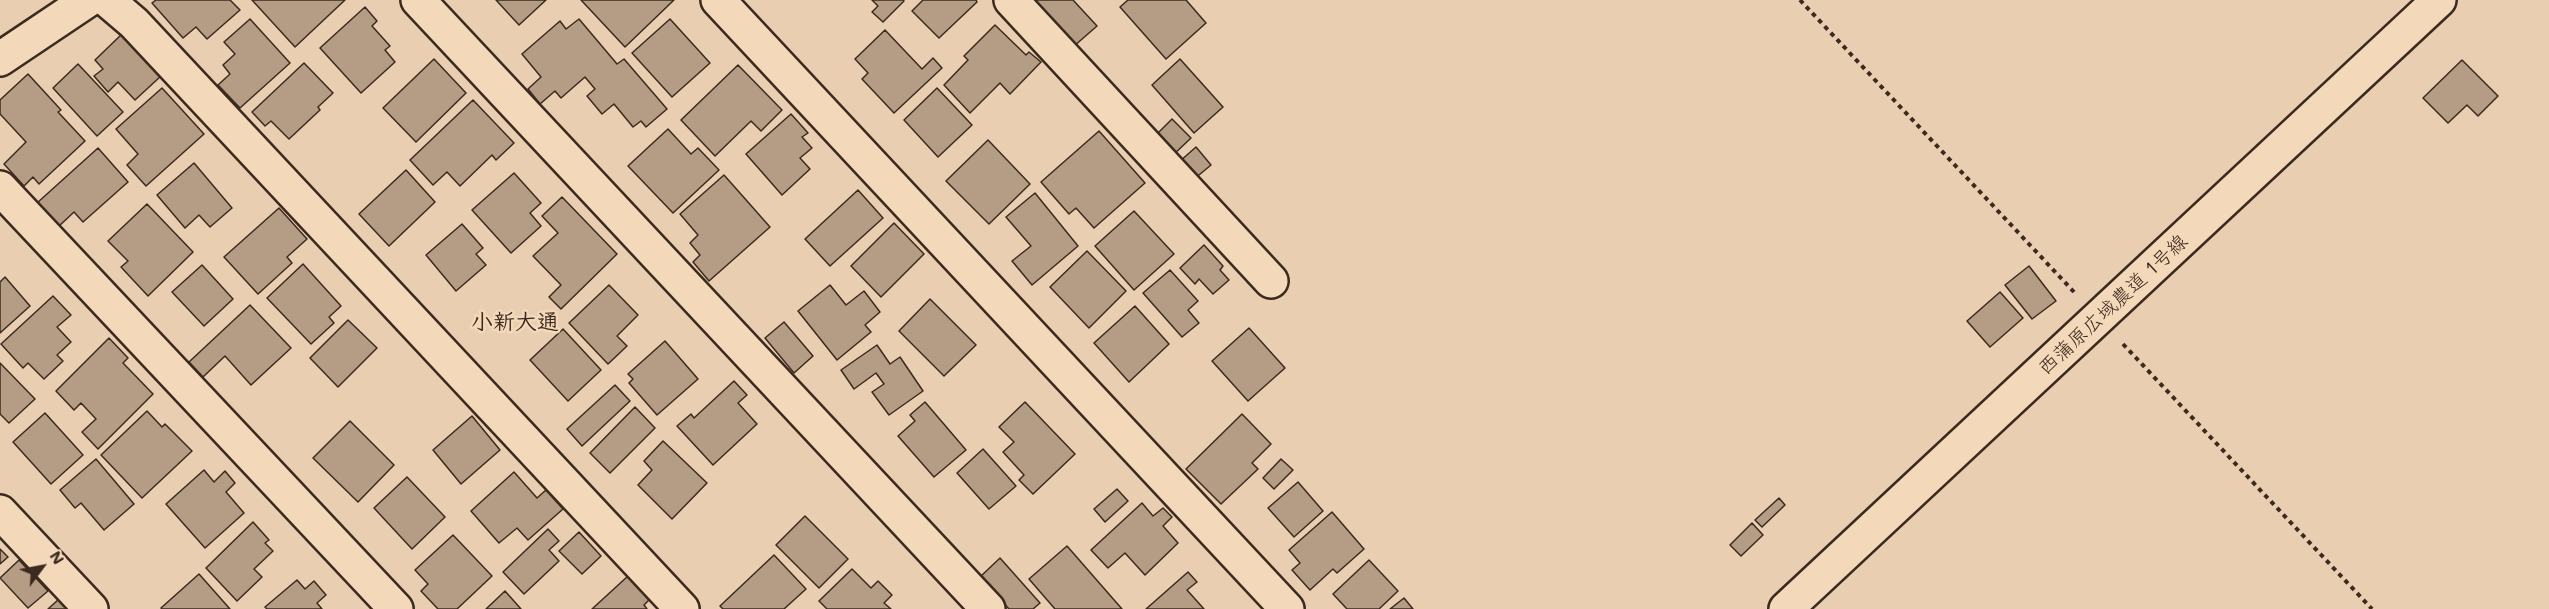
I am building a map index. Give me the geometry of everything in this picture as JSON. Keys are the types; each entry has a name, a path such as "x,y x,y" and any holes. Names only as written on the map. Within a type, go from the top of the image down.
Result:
{"street":[{"path":"0,59 88,0"},
{"path":"107,0 142,32 682,609"},
{"path":"418,0 988,609"},
{"path":"718,0 1287,609"},
{"path":"1011,0 1271,281"},
{"name":"西蒲原広域農道 1号線","path":"1786,609 2439,0"},
{"path":"0,188 396,609"},
{"path":"0,512 91,609"}],"path":[{"path":"1800,0 2372,609"}],"building":[{"path":"156,0 230,0 240,10 207,39 196,27 183,38 152,3"},
{"path":"252,0 345,0 295,47"},
{"path":"496,0 546,0 519,25"},
{"path":"581,0 674,0 625,47"},
{"path":"872,0 904,1 883,22 872,12 878,6"},
{"path":"923,0 976,0 977,2 939,38 912,11"},
{"path":"1031,0 1073,0 1097,26 1073,47"},
{"path":"1128,0 1186,0 1206,23 1166,59 1120,7"},
{"path":"365,7 377,21 372,26 390,46 385,50 395,62 361,93 320,48"},
{"path":"250,19 290,63 240,108 218,85 230,74 223,65 235,54 224,42"},
{"path":"579,19 617,64 624,59 667,109 646,127 641,121 633,127 614,104 602,114 587,96 595,89 585,77 561,98 555,91 540,104 528,89 541,77 522,54 560,21 566,29"},
{"path":"670,19 710,63 672,97 632,53"},
{"path":"995,25 1026,55 1029,52 1041,62 1010,94 1000,83 970,113 944,85 968,60 964,56"},
{"path":"885,30 922,69 933,58 942,68 894,113 862,79 868,73 855,59"},
{"path":"122,34 161,76 135,100 118,82 108,92 94,76 103,69 95,60"},
{"path":"434,59 466,93 416,142 383,108"},
{"path":"1180,59 1223,107 1194,133 1152,85"},
{"path":"2462,60 2498,96 2478,116 2467,105 2448,123 2423,98"},
{"path":"304,63 333,93 318,107 320,110 289,139 271,121 265,126 252,112"},
{"path":"78,64 123,112 97,136 53,88"},
{"path":"738,65 782,110 761,131 751,121 715,156 681,120"},
{"path":"28,74 61,110 58,112 85,141 39,184 33,177 24,186 4,164 26,142 0,114 0,100"},
{"path":"162,88 204,134 146,186 127,165 138,154 116,129"},
{"path":"937,88 972,125 938,157 904,120"},
{"path":"473,100 514,143 496,160 492,155 460,186 447,172 433,185 410,160"},
{"path":"791,114 808,133 802,137 812,148 800,158 810,169 782,195 746,154"},
{"path":"1172,119 1191,138 1172,156 1154,137"},
{"path":"668,129 691,154 698,148 719,170 673,213 628,166"},
{"path":"1099,131 1145,183 1094,228 1076,208 1069,214 1041,182"},
{"path":"988,140 1030,184 989,224 946,181"},
{"path":"1196,147 1211,165 1193,180 1179,162"},
{"path":"98,148 128,182 83,222 74,212 58,227 37,203"},
{"path":"194,163 232,208 210,227 199,215 185,228 157,195"},
{"path":"406,170 435,202 389,246 359,214"},
{"path":"514,173 541,203 530,213 541,226 511,253 472,210"},
{"path":"724,175 770,227 709,281 693,262 700,255 690,243 698,235 680,214"},
{"path":"858,190 883,218 830,266 805,239"},
{"path":"1035,193 1078,246 1032,285 1012,261 1031,246 1006,217"},
{"path":"562,197 617,254 561,309 549,297 561,285 533,256 558,233 542,216"},
{"path":"147,204 193,252 148,296 121,267 128,261 108,241"},
{"path":"279,208 307,239 287,257 292,263 258,294 224,257"},
{"path":"1134,211 1174,254 1134,290 1095,246"},
{"path":"894,223 924,254 881,297 851,266"},
{"path":"462,224 483,248 476,254 486,265 456,291 426,255"},
{"path":"1204,245 1223,266 1220,270 1229,280 1213,294 1199,279 1195,284 1180,268"},
{"path":"1087,251 1126,291 1089,328 1050,287"},
{"path":"303,264 341,306 329,317 334,323 311,344 267,298"},
{"path":"202,265 233,299 204,326 172,292"},
{"path":"2029,266 2056,301 2032,319 2005,285"},
{"path":"1170,270 1198,301 1188,310 1199,323 1182,337 1143,293"},
{"path":"5,277 30,306 0,333 0,282"},
{"path":"609,285 638,315 617,336 627,346 608,364 569,323"},
{"path":"830,285 846,305 864,291 880,312 865,325 871,332 837,360 798,311"},
{"path":"2000,292 2023,318 1990,347 1967,321"},
{"path":"53,296 71,315 57,327 71,342 57,355 63,361 44,379 28,363 23,368 1,344"},
{"path":"930,299 976,345 944,376 899,331"},
{"path":"250,305 291,348 251,385 225,356 203,377 189,362"},
{"path":"1135,306 1169,344 1129,382 1094,343"},
{"path":"348,320 377,348 338,387 310,358"},
{"path":"784,322 813,356 794,373 765,338"},
{"path":"1249,328 1285,368 1248,401 1212,361"},
{"path":"563,329 601,370 568,401 530,360"},
{"path":"109,338 128,358 123,363 153,394 98,449 82,432 96,419 81,403 74,410 56,391"},
{"path":"665,341 698,379 657,415 629,383 633,379 628,374"},
{"path":"877,345 890,364 900,357 923,391 889,415 872,392 884,384 876,373 854,389 841,370"},
{"path":"0,363 35,399 9,423 0,414"},
{"path":"734,381 747,395 738,403 757,424 713,465 677,426 691,414 694,418"},
{"path":"615,385 630,401 582,446 567,429"},
{"path":"925,402 966,450 934,477 898,436 915,421 910,415"},
{"path":"1025,402 1075,454 1033,494 1019,480 1024,475 1003,452 1014,442 999,427"},
{"path":"635,407 655,428 610,473 590,453"},
{"path":"147,411 162,427 165,424 192,451 142,498 101,455"},
{"path":"45,413 83,455 51,484 13,442"},
{"path":"1242,414 1271,444 1252,463 1258,469 1221,504 1186,469"},
{"path":"472,416 500,450 461,484 433,450"},
{"path":"350,421 394,465 358,502 313,458"},
{"path":"663,441 707,483 672,519 638,485 652,470 644,461"},
{"path":"983,449 1016,486 989,509 957,473"},
{"path":"96,459 134,504 104,530 81,503 75,508 60,490"},
{"path":"1281,459 1293,470 1274,489 1263,478"},
{"path":"204,470 214,482 225,471 235,483 226,492 244,513 205,548 166,504"},
{"path":"514,472 537,498 546,490 563,509 528,540 517,528 499,543 471,511"},
{"path":"407,477 445,517 412,549 374,508"},
{"path":"1298,482 1323,511 1294,537 1268,508"},
{"path":"1117,489 1128,501 1105,522 1094,509"},
{"path":"1779,498 1785,505 1762,527 1755,520"},
{"path":"1142,503 1153,516 1163,508 1172,517 1163,526 1178,543 1145,575 1125,553 1108,568 1091,550"},
{"path":"1332,512 1364,549 1337,573 1333,569 1310,590 1292,570 1300,563 1289,550"},
{"path":"805,516 848,559 819,588 776,545"},
{"path":"253,522 269,540 265,543 273,551 254,569 262,577 237,601 206,568"},
{"path":"1752,523 1763,535 1741,556 1730,545"},
{"path":"548,529 559,541 549,550 559,561 524,594 503,572"},
{"path":"579,532 601,556 582,574 559,551"},
{"path":"453,535 492,576 457,609 438,609 421,591 428,584 415,570"},
{"path":"1067,546 1122,609 1055,609 1029,579"},
{"path":"0,549 8,557 0,564"},
{"path":"774,555 806,589 784,609 723,609 720,606"},
{"path":"1000,558 1040,603 1033,609 1009,609 980,577"},
{"path":"19,560 48,591 28,608 0,578"},
{"path":"1369,560 1398,591 1379,609 1347,609 1333,594"},
{"path":"852,569 871,588 878,581 892,595 884,603 891,609 827,609 819,601"},
{"path":"1188,572 1197,582 1187,590 1204,609 1146,609"},
{"path":"199,574 230,609 161,608"},
{"path":"628,576 649,600 644,605 647,609 592,609"},
{"path":"297,580 305,589 314,581 326,595 317,603 322,609 267,609 265,607"},
{"path":"505,591 521,609 486,609"},
{"path":"1404,598 1413,609 1390,609"},
{"path":"59,599 68,609 48,609"}],"district":[{"name":"小新大通","path":"515,322"}]}
